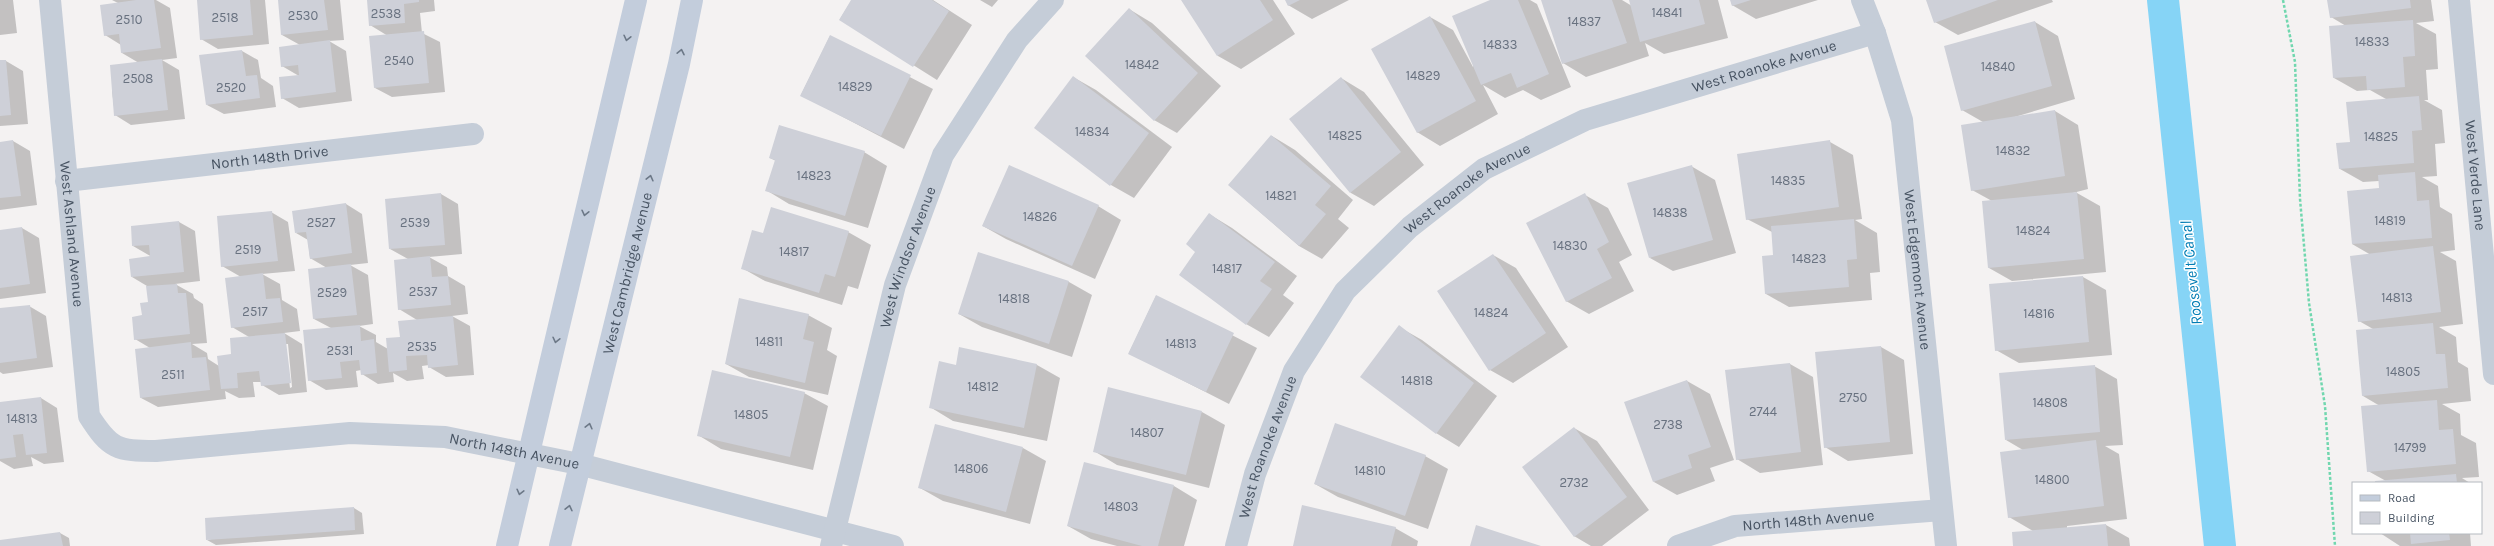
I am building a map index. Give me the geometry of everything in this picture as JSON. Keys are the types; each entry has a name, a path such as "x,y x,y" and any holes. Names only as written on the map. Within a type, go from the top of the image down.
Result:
{"street":[{"name":"West Ashland Avenue","path":"50,0 89,416 103,437 126,451"},
{"path":"506,546 530,454 636,0"},
{"name":"West Cambridge Avenue","path":"560,546 579,464 679,64 692,0"},
{"name":"West Windsor Avenue","path":"832,538 895,285 943,155 1017,40 1053,0"},
{"name":"West Edgemont Avenue","path":"1862,0 1875,33 1902,120 1946,546"},
{"name":"West Verde Lane","path":"2459,0 2494,374"},
{"name":"West Roanoke Avenue","path":"1236,546 1255,474 1294,371 1344,291 1410,227 1484,169 1585,120 1875,33"},
{"name":"North 148th Drive","path":"66,181 473,134"},
{"name":"North 148th Avenue","path":"126,451 156,451 350,433 445,437 579,464 832,538 893,546"},
{"name":"North 148th Avenue","path":"1678,546 1735,526 1942,510"}],"path":[{"path":"2283,0 2295,62 2300,198 2309,303 2325,406 2335,546"}],"building":[{"path":"136,0 154,0 161,48 121,53 119,34 104,36 100,5"},
{"path":"197,0 250,0 253,35 200,40"},
{"path":"278,0 324,0 328,30 281,35"},
{"path":"367,0 419,0 419,2 404,4 405,23 369,26"},
{"path":"851,0 932,0 949,11 913,67 839,20"},
{"path":"1181,0 1260,0 1273,20 1217,56"},
{"path":"1285,0 1300,0 1288,6"},
{"path":"1490,0 1518,0 1549,74 1517,88 1511,73 1481,85 1452,16"},
{"path":"1541,0 1612,0 1627,43 1562,64"},
{"path":"1629,0 1699,0 1705,24 1640,42"},
{"path":"1730,0 1751,0 1732,6"},
{"path":"1926,0 1998,0 1934,23"},
{"path":"2327,0 2410,0 2411,8 2330,18"},
{"path":"1129,8 1198,73 1154,121 1085,56"},
{"path":"1430,16 1476,101 1417,133 1371,49"},
{"path":"2413,20 2415,56 2403,57 2405,87 2367,90 2366,76 2333,78 2329,26"},
{"path":"2035,21 2052,86 1961,111 1944,46"},
{"path":"424,31 429,83 374,88 369,36"},
{"path":"830,35 911,75 881,136 800,96"},
{"path":"330,40 336,92 281,99 279,77 299,75 298,65 281,67 279,47"},
{"path":"242,50 246,76 257,75 260,98 206,105 199,55"},
{"path":"162,59 168,110 114,116 110,65"},
{"path":"0,60 6,60 11,115 0,116"},
{"path":"1073,76 1149,133 1110,186 1034,128"},
{"path":"1341,77 1401,152 1350,193 1289,119"},
{"path":"2419,96 2422,130 2412,131 2414,163 2339,169 2336,143 2350,142 2346,102"},
{"path":"2055,110 2065,176 1971,191 1961,125"},
{"path":"779,125 865,151 845,216 765,191 775,160 769,158"},
{"path":"1271,135 1331,186 1315,205 1326,214 1299,246 1228,185"},
{"path":"13,140 21,196 0,198 0,142"},
{"path":"1830,140 1839,207 1746,220 1737,154"},
{"path":"1009,165 1099,205 1072,266 982,226"},
{"path":"1692,165 1713,240 1649,258 1627,183"},
{"path":"2415,172 2417,201 2429,200 2432,238 2352,244 2347,191 2379,188 2378,175"},
{"path":"2077,192 2084,259 1988,268 1982,201"},
{"path":"441,193 445,245 389,249 385,199"},
{"path":"1585,193 1609,242 1597,249 1612,278 1566,302 1526,223"},
{"path":"346,203 352,253 310,259 306,232 295,233 292,211"},
{"path":"771,207 849,231 835,277 825,274 819,293 741,269 752,230 763,233"},
{"path":"272,211 278,261 221,267 217,216"},
{"path":"1209,213 1275,262 1260,281 1272,289 1246,325 1179,275 1195,252 1186,244"},
{"path":"1854,219 1857,259 1847,260 1849,287 1765,294 1762,256 1773,255 1771,226"},
{"path":"179,221 184,272 131,277 129,259 150,256 149,245 132,246 131,226"},
{"path":"22,227 30,284 0,288 0,230"},
{"path":"2433,246 2441,312 2358,322 2350,256"},
{"path":"978,252 1069,281 1049,344 958,314"},
{"path":"1493,254 1546,333 1489,371 1437,291"},
{"path":"430,256 432,277 448,276 451,305 398,310 394,260"},
{"path":"351,264 357,315 313,319 308,269"},
{"path":"263,273 266,299 280,298 283,322 231,328 225,278"},
{"path":"2083,276 2089,342 1995,351 1989,284"},
{"path":"177,284 178,293 186,293 190,334 134,340 132,317 142,315 140,303 148,302 146,286"},
{"path":"1156,295 1234,333 1206,392 1128,354"},
{"path":"739,298 809,314 803,339 814,342 805,383 725,364"},
{"path":"30,305 37,358 0,363 0,308"},
{"path":"453,316 458,365 428,368 427,355 406,356 407,370 389,372 386,338 400,337 398,321"},
{"path":"2433,323 2436,354 2445,354 2448,388 2362,396 2356,330"},
{"path":"360,325 361,341 374,339 377,373 361,375 359,360 340,362 342,378 308,381 303,330"},
{"path":"1399,325 1474,383 1436,434 1360,377"},
{"path":"285,333 291,383 261,386 259,371 237,373 238,388 221,389 217,356 231,354 230,338"},
{"path":"191,342 192,358 206,357 210,390 140,398 135,349"},
{"path":"1881,346 1890,442 1824,448 1815,352"},
{"path":"959,347 1037,364 1024,428 929,408 939,361 956,365"},
{"path":"1790,363 1801,452 1736,460 1725,370"},
{"path":"2095,365 2100,432 2005,440 1999,373"},
{"path":"712,370 805,392 790,457 697,436"},
{"path":"1687,380 1711,447 1688,455 1692,468 1653,482 1624,402"},
{"path":"1108,387 1202,411 1186,475 1093,452"},
{"path":"41,397 47,453 26,455 23,434 13,435 16,457 0,459 0,402"},
{"path":"2437,400 2439,430 2453,429 2456,464 2367,472 2361,406"},
{"path":"1335,423 1426,455 1405,516 1314,484"},
{"path":"935,424 1023,447 1006,512 918,488"},
{"path":"1574,427 1627,497 1574,537 1522,467"},
{"path":"2096,440 2104,506 2008,518 2000,452"},
{"path":"1084,462 1174,485 1158,546 1142,546 1067,526"},
{"path":"2456,474 2457,482 2375,482"},
{"path":"1302,505 1396,527 1391,546 1293,546"},
{"path":"354,507 355,530 206,540 205,518"},
{"path":"2106,524 2108,546 2013,546 2012,532"},
{"path":"1476,525 1541,546 1470,546"},
{"path":"60,532 63,546 0,546 0,540"},
{"path":"2410,534 2449,534 2450,540 2411,544"}],"waterway":[{"name":"Roosevelt Canal","path":"2163,0 2220,546"}]}
